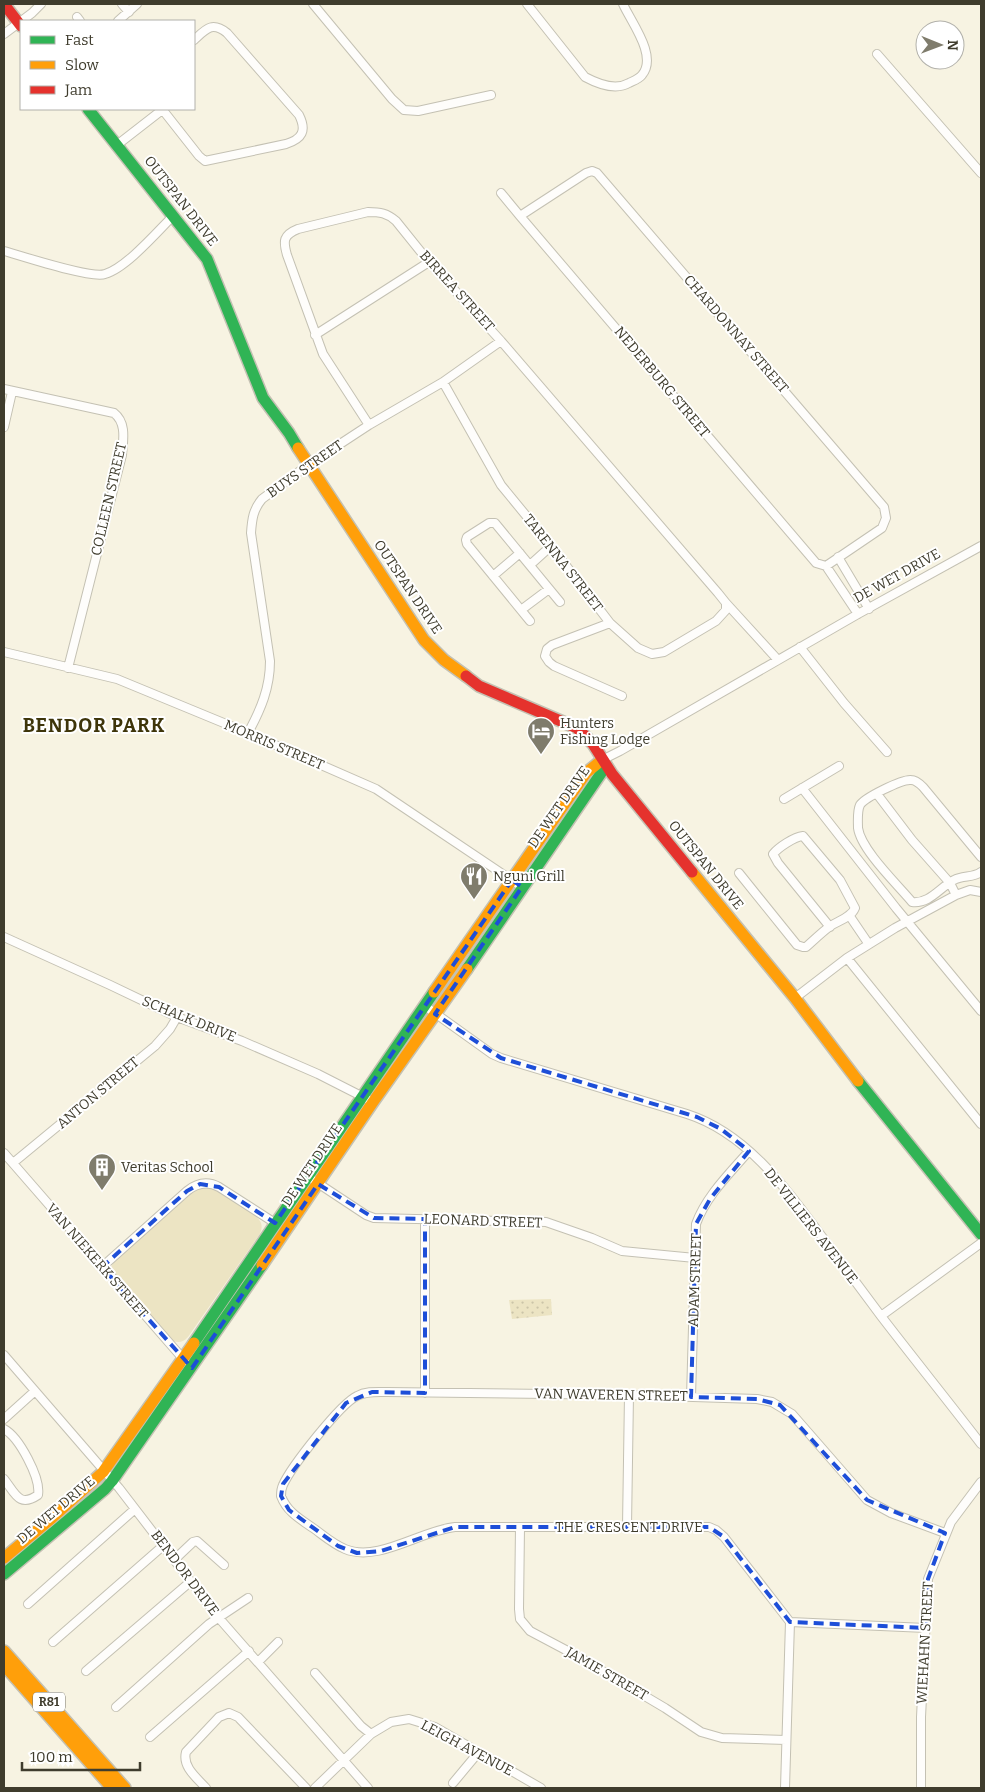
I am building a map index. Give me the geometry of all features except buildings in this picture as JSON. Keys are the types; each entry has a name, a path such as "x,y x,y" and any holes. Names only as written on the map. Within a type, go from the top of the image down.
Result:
{"street":[{"path":"4,4 20,24 4,34"},
{"path":"24,20 41,4"},
{"path":"122,4 130,12"},
{"path":"119,20 137,4"},
{"path":"313,4 392,100 404,110 418,111 491,95"},
{"path":"527,4 585,77 596,84 610,86 626,85 641,77 646,70 647,62 640,36 623,4"},
{"path":"163,110 205,161 286,144 298,139 303,134 304,129 299,115 227,33 219,28 210,27 195,39"},
{"path":"877,54 981,173"},
{"name":"OUTSPAN DRIVE","path":"89,110 208,259 259,391 289,433 308,465 424,640 463,676 479,686 577,728 589,738 604,763 795,998 841,1060 981,1234"},
{"path":"117,145 161,110"},
{"name":"CHARDONNAY STREET","path":"520,216 590,172 595,172 600,176 884,507 886,518 882,528 838,557"},
{"name":"NEDERBURG STREET","path":"501,193 816,563 826,566 858,614"},
{"name":"BIRREA STREET","path":"369,425 328,363 315,335 285,247 286,237 290,232 368,212 378,212 390,216 396,221 429,262 501,341 718,592 726,606 778,660"},
{"path":"4,251 86,274 103,275 128,259 173,216"},
{"path":"315,335 429,262"},
{"name":"BUYS STREET","path":"248,733 266,694 270,678 270,662 252,533 253,515 262,499 308,465 369,425 443,382 501,341"},
{"name":"TARENNA STREET","path":"443,382 496,478 610,623 638,648 652,654 664,652 716,621 726,606"},
{"name":"COLLEEN STREET","path":"4,389 114,413 118,416 123,429 122,455 68,668"},
{"path":"4,427 12,392"},
{"path":"530,621 467,544 467,537 492,522 496,524 560,602"},
{"path":"530,565 551,546"},
{"name":"DE WET DRIVE","path":"4,1558 103,1472 183,1359 362,1095 586,773 620,751 800,647 981,546"},
{"path":"494,576 520,553"},
{"path":"826,566 838,557 869,609"},
{"path":"521,610 549,589"},
{"path":"610,623 552,646 545,656 554,666 622,696"},
{"path":"800,647 844,703 887,752"},
{"name":"MORRIS STREET","path":"4,652 117,679 248,733 376,789 522,887"},
{"name":"DE WET DRIVE","path":"4,1574 112,1481 192,1368 373,1102 436,1014 604,763"},
{"path":"784,799 839,766"},
{"path":"981,857 924,787 915,781 910,780 892,784 863,802 859,808 858,828 860,836 869,851 912,902 926,900 959,878 976,876 981,872"},
{"path":"802,788 981,1011"},
{"path":"878,794 912,840 950,883 956,895"},
{"path":"739,873 797,945 803,948 806,947 830,926 850,915 856,908 840,880 801,835 774,852 774,858 830,926"},
{"path":"795,998 868,944 956,895 970,890 981,891"},
{"path":"850,915 868,944"},
{"name":"SCHALK DRIVE","path":"4,937 177,1017 251,1044 318,1074 373,1102"},
{"path":"847,958 981,1124"},
{"name":"DE VILLIERS AVENUE","path":"425,1006 492,1054 697,1117 721,1129 749,1151 787,1190 981,1444"},
{"name":"ANTON STREET","path":"13,1164 155,1046 170,1029 177,1017"},
{"name":"ADAM STREET","path":"691,1397 696,1224 710,1199 749,1151"},
{"name":"VAN NIEKERK STREET","path":"4,1153 192,1368"},
{"name":"LEONARD STREET","path":"307,1176 366,1215 374,1218 546,1222 622,1251 695,1258"},
{"path":"102,1267 187,1191 200,1184 210,1184 219,1187 275,1223"},
{"path":"425,1219 425,1393"},
{"path":"882,1316 981,1244"},
{"name":"BENDOR DRIVE","path":"4,1355 135,1509 218,1617 368,1788"},
{"path":"4,1419 35,1391"},
{"name":"VAN WAVEREN STREET","path":"281,1496 283,1484 303,1455 346,1403 356,1396 372,1392 629,1395 757,1399 780,1405 801,1424 867,1500 891,1512 945,1533"},
{"path":"627,1526 629,1395"},
{"path":"4,1429 14,1438 26,1454 38,1487 38,1495 29,1501 24,1501 19,1498 4,1479"},
{"name":"WIEHAHN STREET","path":"921,1788 921,1717 928,1579 945,1533 959,1509 981,1482"},
{"name":"THE CRESCENT DRIVE","path":"281,1496 289,1510 338,1546 357,1553 380,1551 450,1527 709,1527 716,1530 727,1540 790,1622"},
{"path":"28,1604 135,1509"},
{"name":"JAMIE STREET","path":"520,1527 519,1609 520,1619 530,1631 665,1708 701,1732 722,1738 786,1740"},
{"path":"174,1560 193,1542 197,1541 224,1565"},
{"path":"53,1642 164,1545"},
{"path":"86,1671 190,1582"},
{"path":"116,1707 209,1624 248,1598"},
{"path":"785,1788 790,1622 926,1628"},
{"path":"258,1662 278,1642"},
{"name":"R81","path":"4,1651 125,1788"},
{"path":"150,1737 249,1651"},
{"name":"R81","path":"4,1666 112,1788"},
{"path":"316,1673 361,1726 371,1734"},
{"path":"206,1788 190,1770 184,1758 188,1750 213,1723 219,1717 228,1713 238,1717 306,1788"},
{"name":"LEIGH AVENUE","path":"315,1788 371,1734 391,1722 408,1719 434,1727 540,1788"},
{"path":"452,1783 478,1753"}],"highlighted area":[{"path":"512,880 522,887 435,1014 501,1058 697,1117 721,1129 749,1151 710,1199 696,1224 691,1397 757,1399 780,1405 867,1500 945,1533 928,1579 926,1628 790,1622 724,1537 709,1527 455,1527 381,1551 357,1553 338,1546 289,1510 281,1496 283,1484 346,1403 372,1392 425,1393 425,1219 374,1218 318,1184 192,1368 102,1267 187,1191 200,1184 219,1187 275,1223"}],"shaded area":[{"path":"205,1187 218,1191 245,1207 262,1225 260,1233 188,1337 180,1342 175,1342 169,1340 111,1274 111,1267 115,1260 192,1192"},
{"path":"551,1299 552,1315 512,1319 509,1300"}],"traffic: fast":[{"path":"89,110 207,259 263,398 298,448"},
{"path":"467,969 606,766"},
{"path":"194,1343 434,992"},
{"path":"858,1081 981,1234"},
{"path":"4,1574 112,1481 262,1265"}],"traffic: slow":[{"path":"298,448 424,640 444,660 466,676"},
{"path":"434,992 586,773 602,760"},
{"path":"692,872 795,998 858,1081"},
{"path":"262,1265 373,1102 467,969"},
{"path":"4,1558 103,1472 194,1343"},
{"path":"4,1651 125,1788"},
{"path":"4,1665 112,1788"}],"traffic: jam":[{"path":"4,4 20,25"},
{"path":"466,676 479,686 577,728 593,744 612,774 692,872"}],"place":[{"name":"Hunters Fishing Lodge","path":"541,755"},
{"name":"Nguni Grill","path":"474,900"},
{"name":"Veritas School","path":"102,1191"}],"district":[{"name":"BENDOR PARK","path":"94,725"}]}
